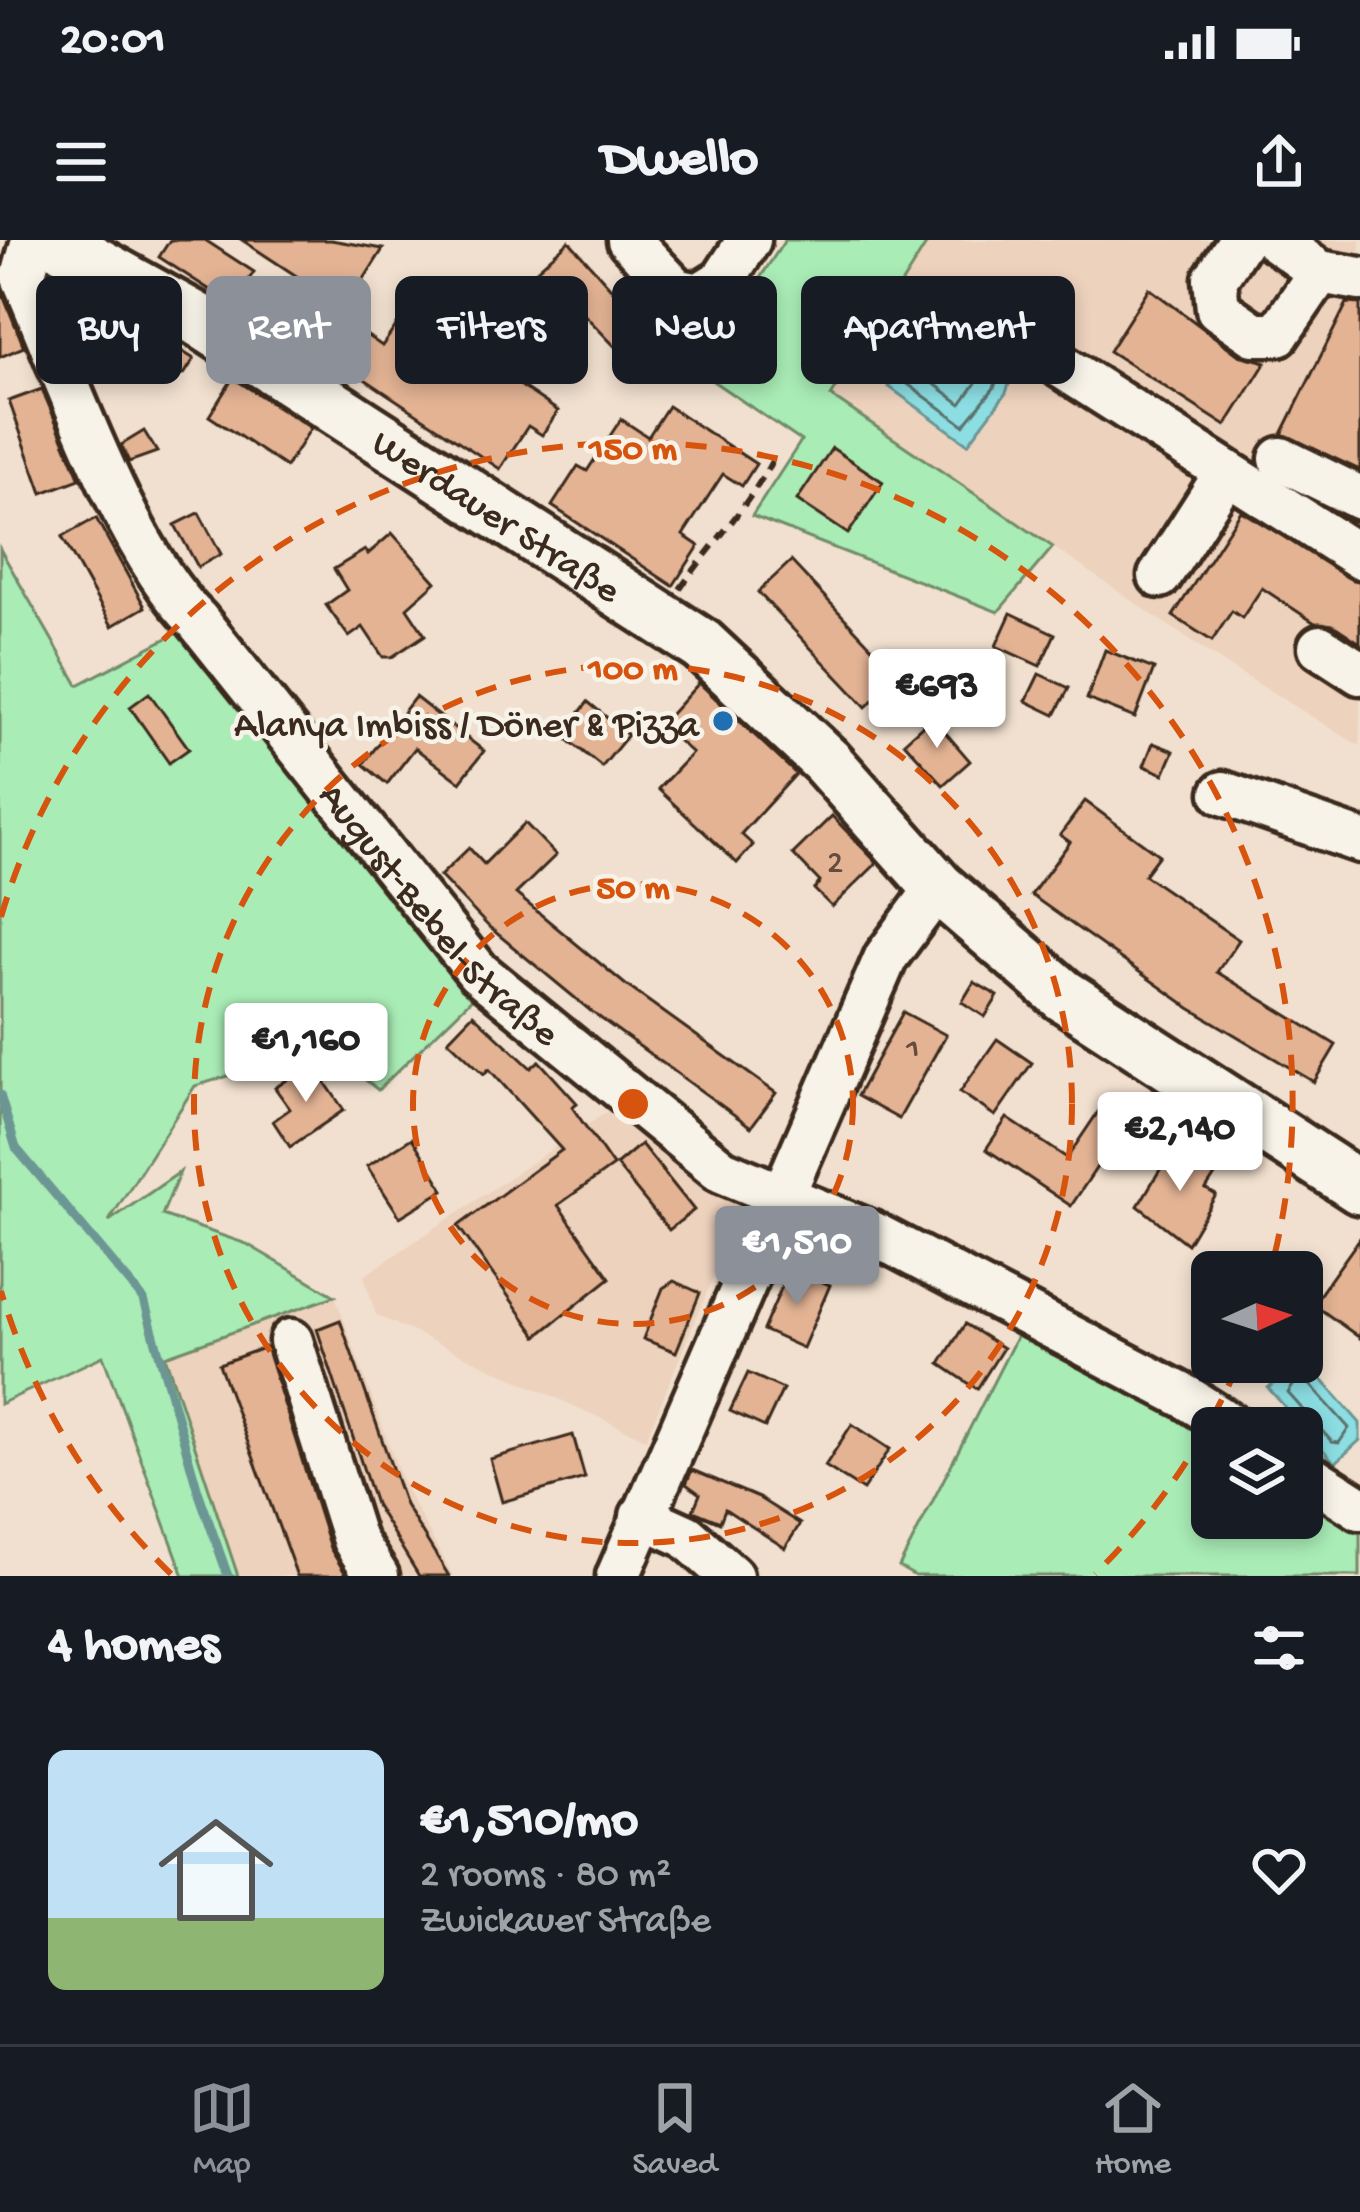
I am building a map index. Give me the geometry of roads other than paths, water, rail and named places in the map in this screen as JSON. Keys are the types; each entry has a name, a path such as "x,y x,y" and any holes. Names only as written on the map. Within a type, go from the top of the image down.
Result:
{"main road":[{"name":"Werdauer Straße","path":"54,240 197,320 702,645 826,761 938,887 1063,995 1360,1188"}],"street":[{"name":"August-Bebel-Straße","path":"33,240 23,277 121,500 171,596 196,620 478,972 722,1172 874,1234 1202,1407"},
{"path":"629,240 676,290 699,295 723,280 749,240"},
{"path":"1241,240 1215,279 1218,309 1255,334 1278,334 1340,276 1275,240"},
{"path":"1075,375 1360,557"},
{"path":"1281,459 1360,498"},
{"path":"1160,576 1226,473"},
{"path":"1320,647 1360,673"},
{"path":"1223,794 1360,841"},
{"path":"618,1576 886,956 938,887"},
{"path":"291,1341 354,1540 377,1576"},
{"path":"1323,1484 1360,1508"},
{"path":"642,1516 686,1537 730,1576"}],"water":[{"path":"889,384 1009,384 968,444"},
{"path":"1323,1381 1360,1423 1360,1440 1335,1463 1323,1450 1323,1407 1285,1407 1268,1388 1274,1383"}],"waterway":[{"path":"0,1095 16,1148 144,1300 198,1491 228,1576"}],"place":[{"name":"Alanya Imbiss / Döner & Pizza","path":"723,721"}]}
